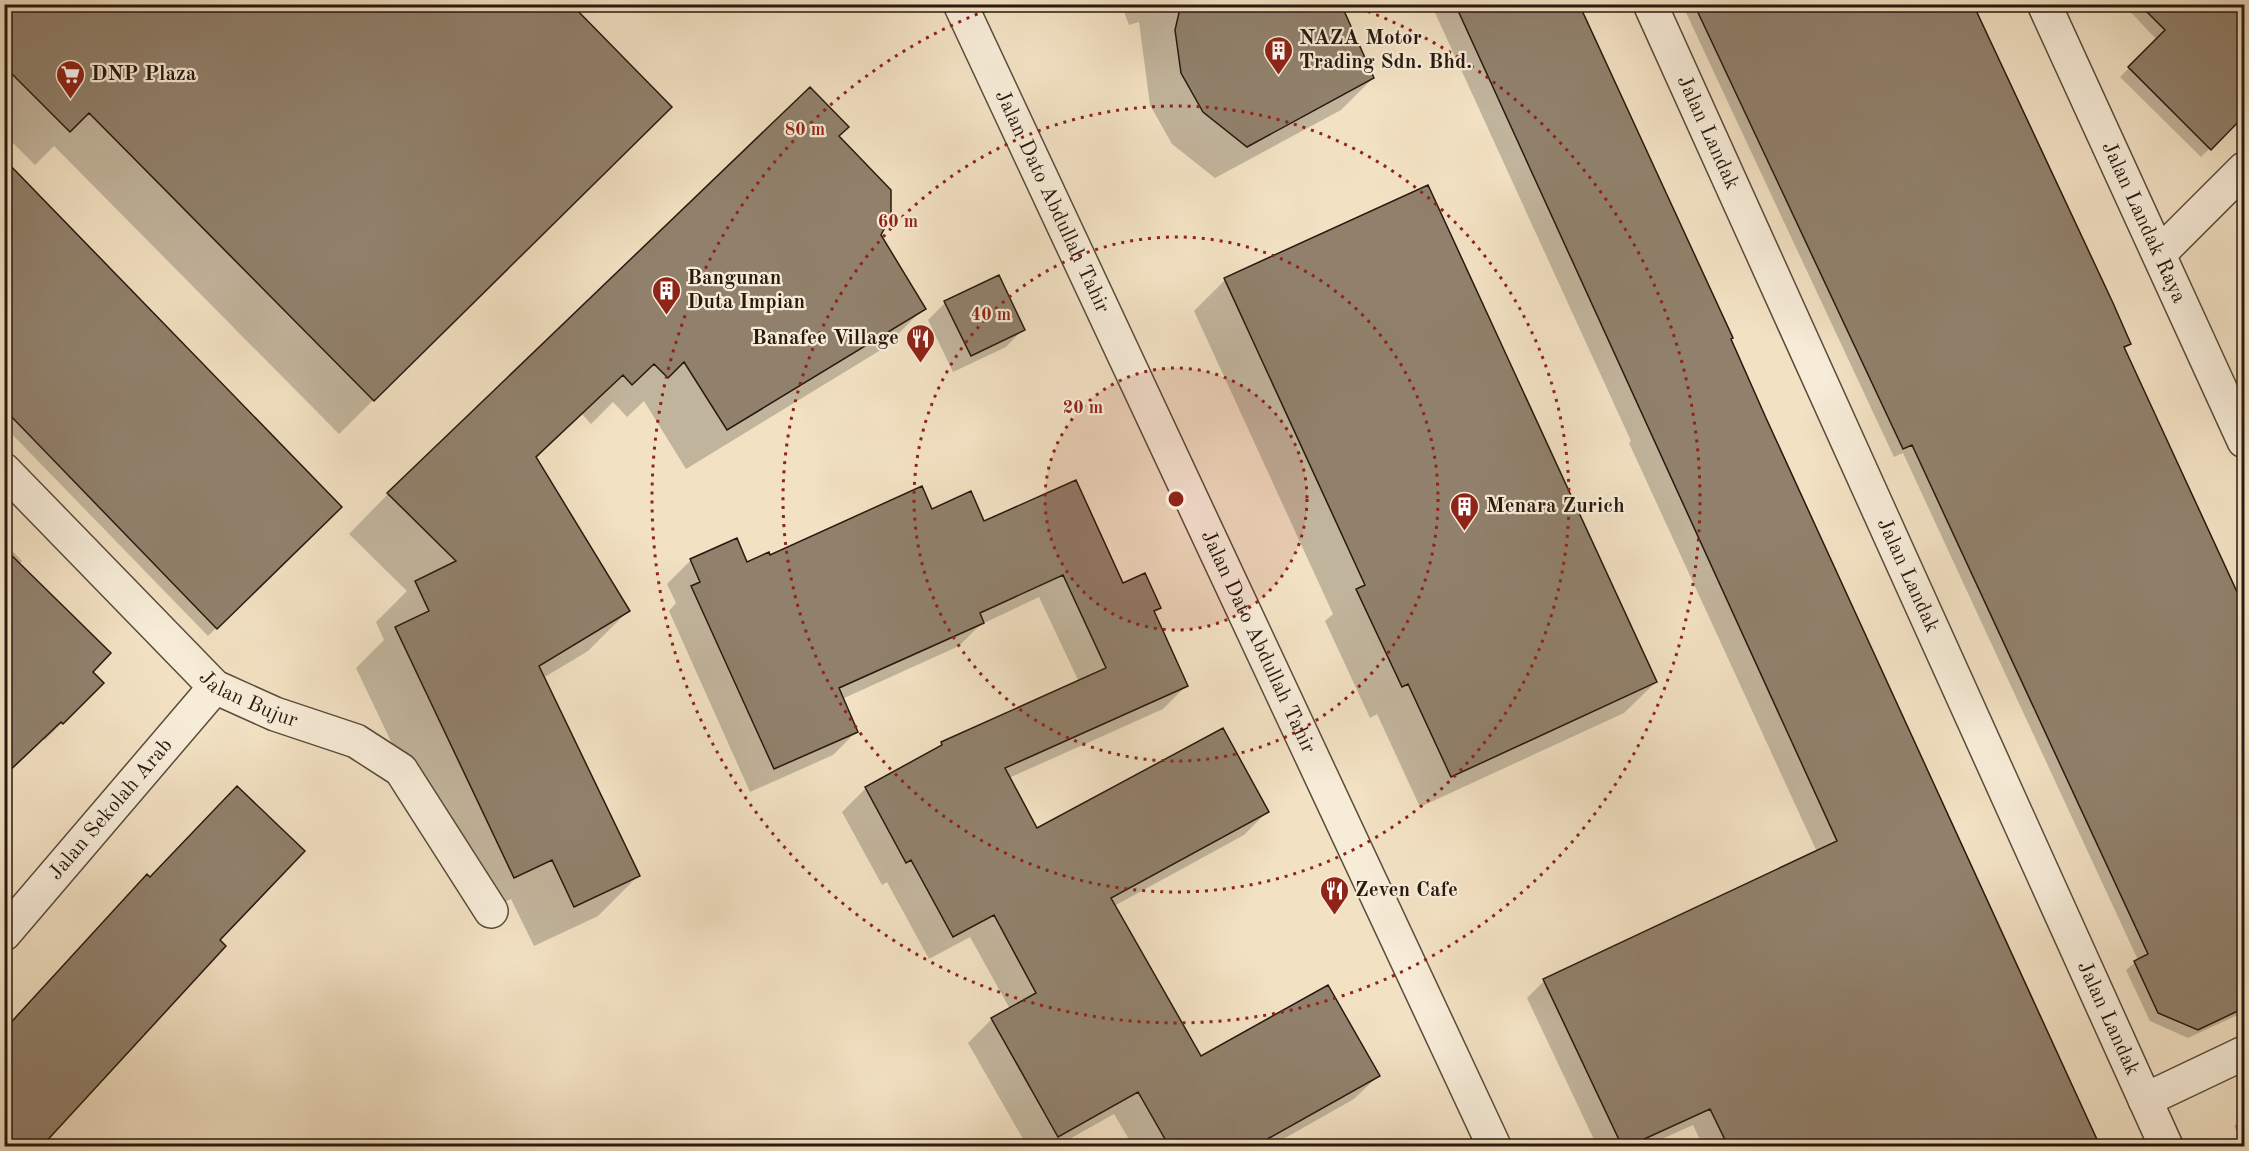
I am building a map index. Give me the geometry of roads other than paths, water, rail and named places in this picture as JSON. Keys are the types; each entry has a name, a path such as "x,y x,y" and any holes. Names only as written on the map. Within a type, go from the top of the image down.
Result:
{"street":[{"name":"Jalan Dato Abdullah Tahir","path":"960,4 1494,1146"},
{"name":"Jalan Landak","path":"1650,4 2166,1146"},
{"name":"Jalan Landak Raya","path":"2044,4 2244,441"},
{"path":"2159,254 2244,169"},
{"name":"Jalan Bujur","path":"4,470 216,687 275,714 356,741 401,770 491,911"},
{"name":"Jalan Sekolah Arab","path":"4,934 216,687"},
{"path":"2145,1100 2244,1053"}],"place":[{"name":"NAZA Motor Trading Sdn. Bhd.","path":"1278,76"},
{"name":"DNP Plaza","path":"70,100"},
{"name":"Bangunan Duta Impian","path":"666,316"},
{"name":"Banafee Village","path":"920,364"},
{"name":"Menara Zurich","path":"1465,532"},
{"name":"Zeven Cafe","path":"1334,916"}]}
